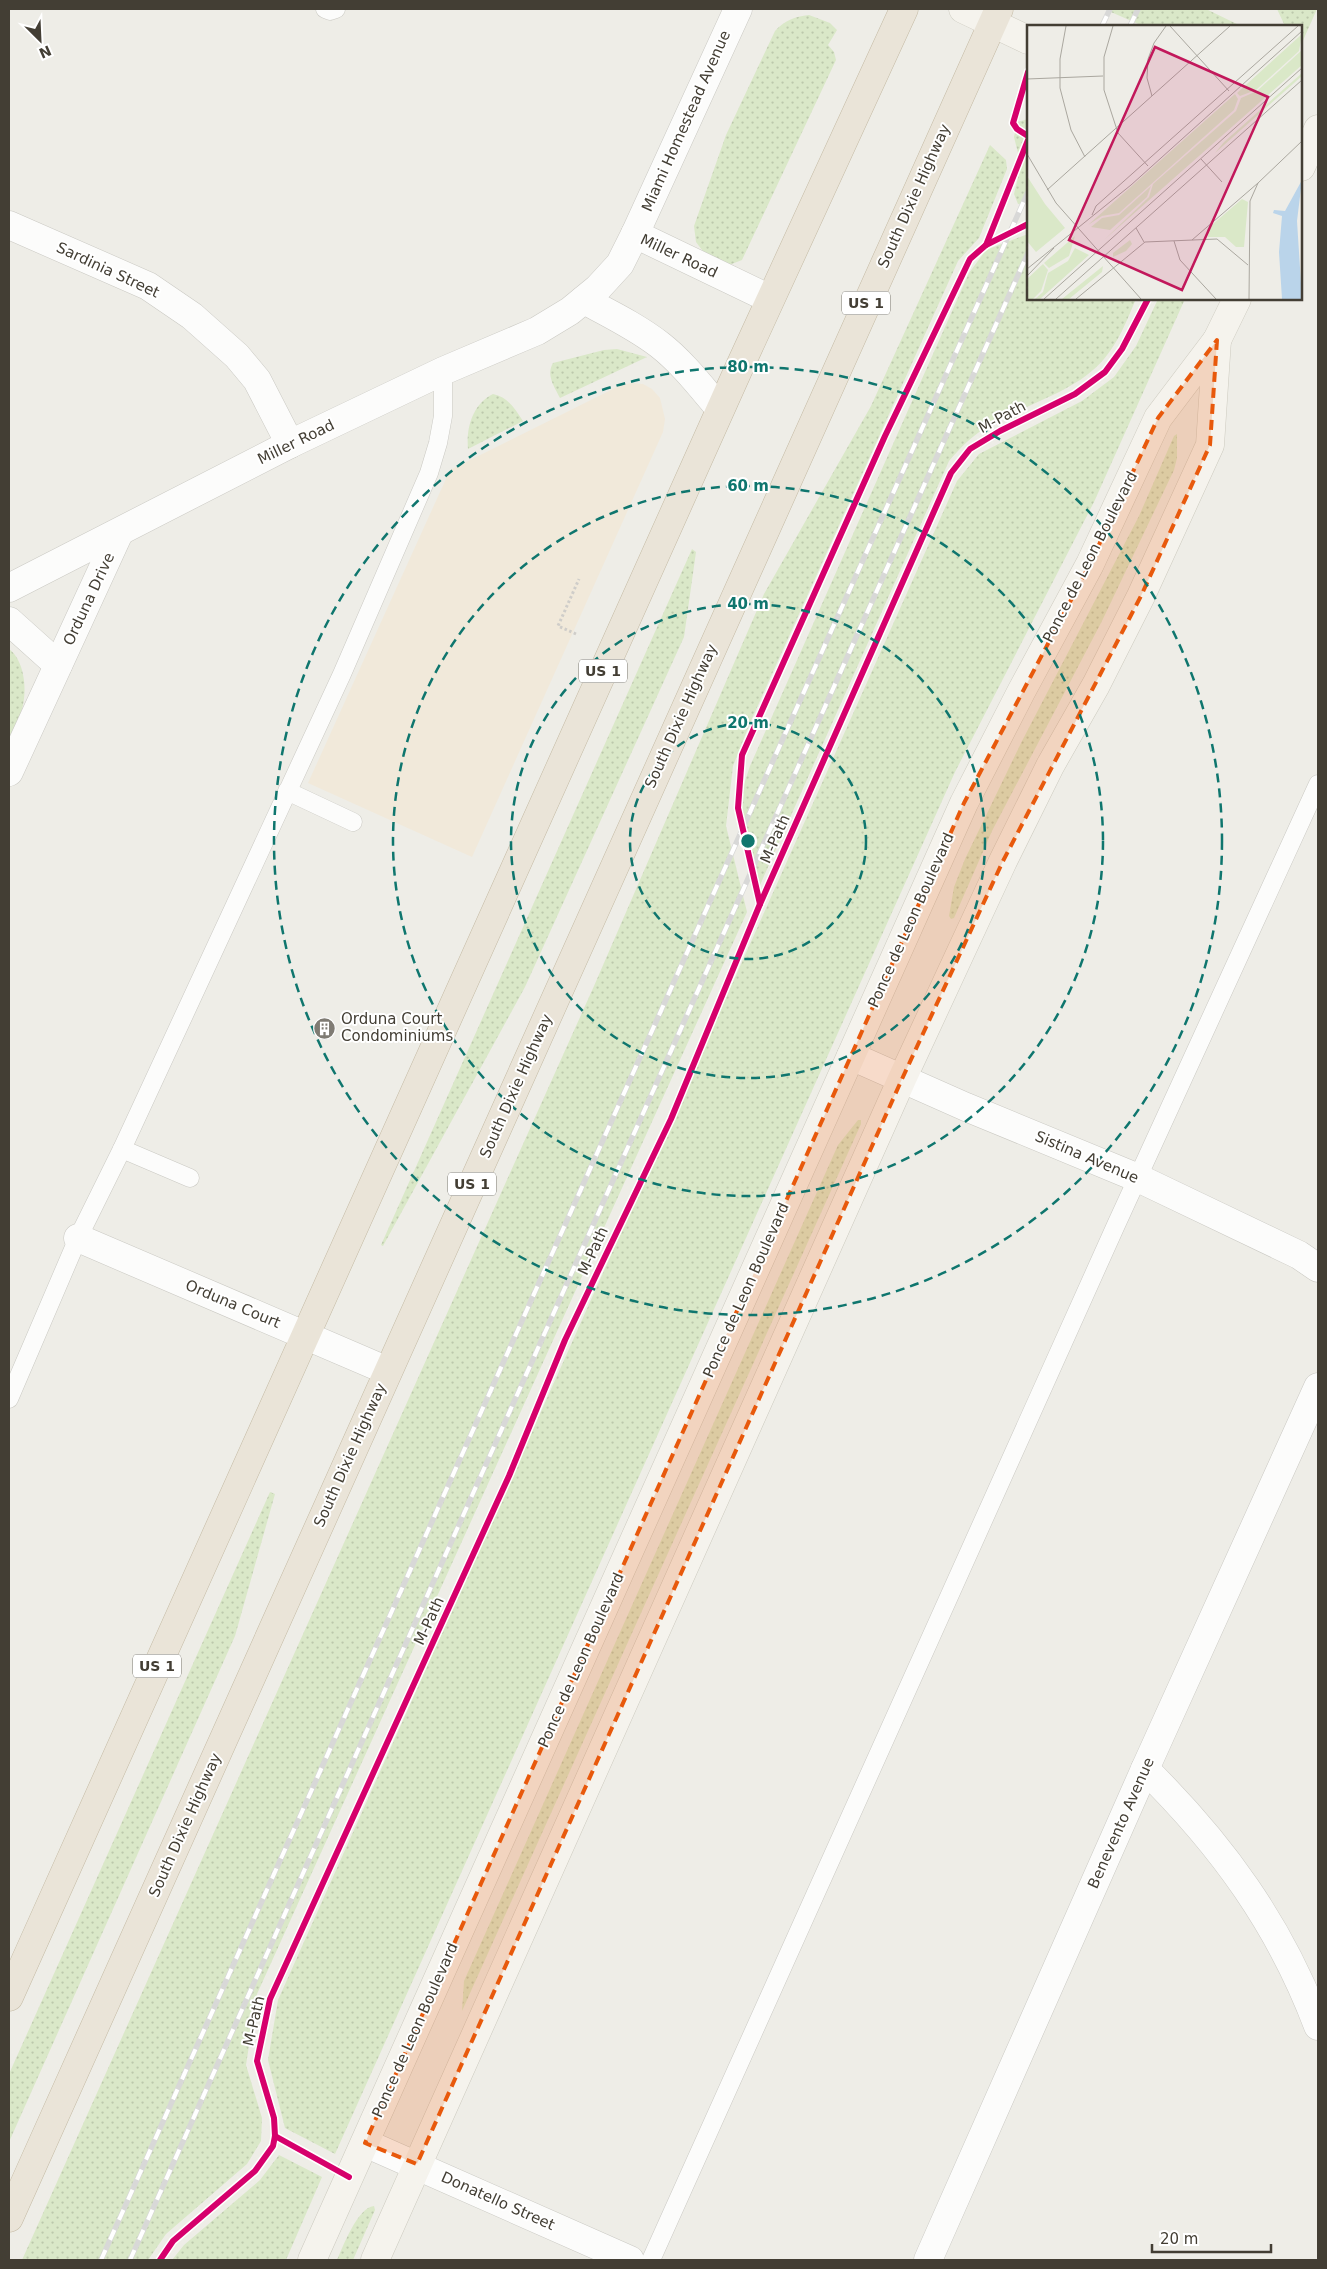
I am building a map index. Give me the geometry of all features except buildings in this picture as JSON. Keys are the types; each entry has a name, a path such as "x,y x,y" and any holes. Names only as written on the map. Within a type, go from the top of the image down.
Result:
{"highway":[{"name":"US 1","path":"9,1997 720,409 904,9"},
{"name":"South Dixie Highway","path":"9,2218 996,16"}],"street":[{"name":"Miami Homestead Avenue","path":"635,234 738,9"},
{"path":"963,9 996,16 1027,39"},
{"path":"1306,162 1318,128"},
{"name":"Sardinia Street","path":"9,225 148,286 192,316 236,356 257,380 290,444"},
{"name":"Miller Road","path":"9,588 290,444 443,371 537,331 584,300 620,264 635,234 770,299"},
{"path":"584,300 643,333 661,346 679,362 720,409"},
{"name":"Ponce de Leon Boulevard","path":"312,2260 964,803 1020,692 1090,564 1158,418 1217,340 1237,300"},
{"name":"Ponce de Leon Boulevard","path":"375,2260 416,2164 902,1079 1050,766 1096,685 1141,596 1210,445 1217,340"},
{"name":"Orduna Drive","path":"9,772 119,533"},
{"name":"Orduna Drive","path":"9,621 58,665"},
{"name":"Sistina Avenue","path":"851,1056 1138,1178 1300,1255 1318,1268"},
{"name":"Orduna Court","path":"78,1238 388,1371"},
{"name":"Benevento Avenue","path":"928,2260 1145,1769 1318,1387"},
{"path":"1145,1769 1191,1815 1232,1866 1272,1926 1302,1984 1318,2026"},
{"name":"Donatello Street","path":"365,2143 630,2260"}],"lane":[{"path":"325,9 330,11 336,9"},
{"path":"9,1399 78,1238 122,1149 342,674 429,473 443,416 443,371"},
{"path":"651,2260 1138,1178 1318,784"},
{"path":"287,791 353,822"},
{"path":"122,1149 190,1178"}],"path":[{"path":"576,634 558,626 579,579"}],"highlighted area":[{"path":"1217,340 1210,445 1141,596 1003,861 902,1079 417,2164 365,2143 964,803 1090,564 1158,418"}],"shaded area":[{"path":"631,383 643,384 652,389 660,398 665,419 663,432 472,857 308,783 450,470 619,386"}],"green space":[{"path":"1104,9 1206,9 1239,25 1141,25"},
{"path":"1277,9 1317,9 1302,43 1302,25 1285,25"},
{"path":"809,15 830,23 837,30 828,45 834,52 836,60 742,260 729,265 708,258 696,242 694,226 726,135 775,31 782,24 790,20"},
{"path":"1027,119 1027,203 1018,204 1014,194 1021,165 1014,137 1017,122"},
{"path":"990,145 1006,160 1007,169 979,238 958,261 750,723 733,766 726,826 747,912 257,1994 246,2065 262,2118 261,2141 247,2164 166,2234 148,2260 22,2260 594,986 764,594 871,406"},
{"path":"1027,234 1027,300 1136,300 1114,345 1092,371 1063,390 985,428 966,443 949,461 760,885 741,804 742,790 750,766 969,273 986,250"},
{"path":"1158,300 1185,300 1094,502 955,772 335,2154 285,2128 268,2060 278,2000 957,481 979,454 1082,401 1114,377 1136,346"},
{"path":"617,349 647,357 560,398 553,385 550,372 553,363 604,350"},
{"path":"493,394 507,401 523,421 468,449 468,433 472,417 480,404"},
{"path":"1177,434 1177,458 1174,470 1102,621 992,831 954,918 951,919 949,916 954,887 965,859 1022,741 1139,516 1174,436"},
{"path":"692,549 696,552 684,637 525,987 383,1246 381,1245"},
{"path":"9,649 21,667 25,691 19,718 9,739"},
{"path":"858,1120 861,1120 861,1124 462,2011 464,1981 838,1145"},
{"path":"270,1492 275,1494 235,1636 9,2142 9,2074"},
{"path":"279,2155 322,2177 286,2260 172,2260 184,2245 260,2180"},
{"path":"374,2206 375,2210 353,2260 337,2260 356,2221 368,2208"}],"railway":[{"path":"1102,25 1110,9"},
{"path":"1130,25 1138,9"},
{"path":"101,2260 1027,194"},
{"path":"130,2260 1027,255"}],"cycle path":[{"path":"1027,75 1013,123 1017,129 1027,135"},
{"path":"986,245 1027,142"},
{"name":"M-Path","path":"760,904 738,808 742,755 885,436 970,259 986,245 1027,224"},
{"name":"M-Path","path":"160,2260 173,2241 255,2171 273,2146 275,2136 274,2118 257,2061 270,1999 509,1476 565,1340 671,1119 760,904 951,473 970,449 1000,431 1075,394 1105,372 1122,349 1147,300"},
{"path":"275,2136 349,2177"}],"place":[{"name":"Orduna Court Condominiums","path":"325,1028"}]}
